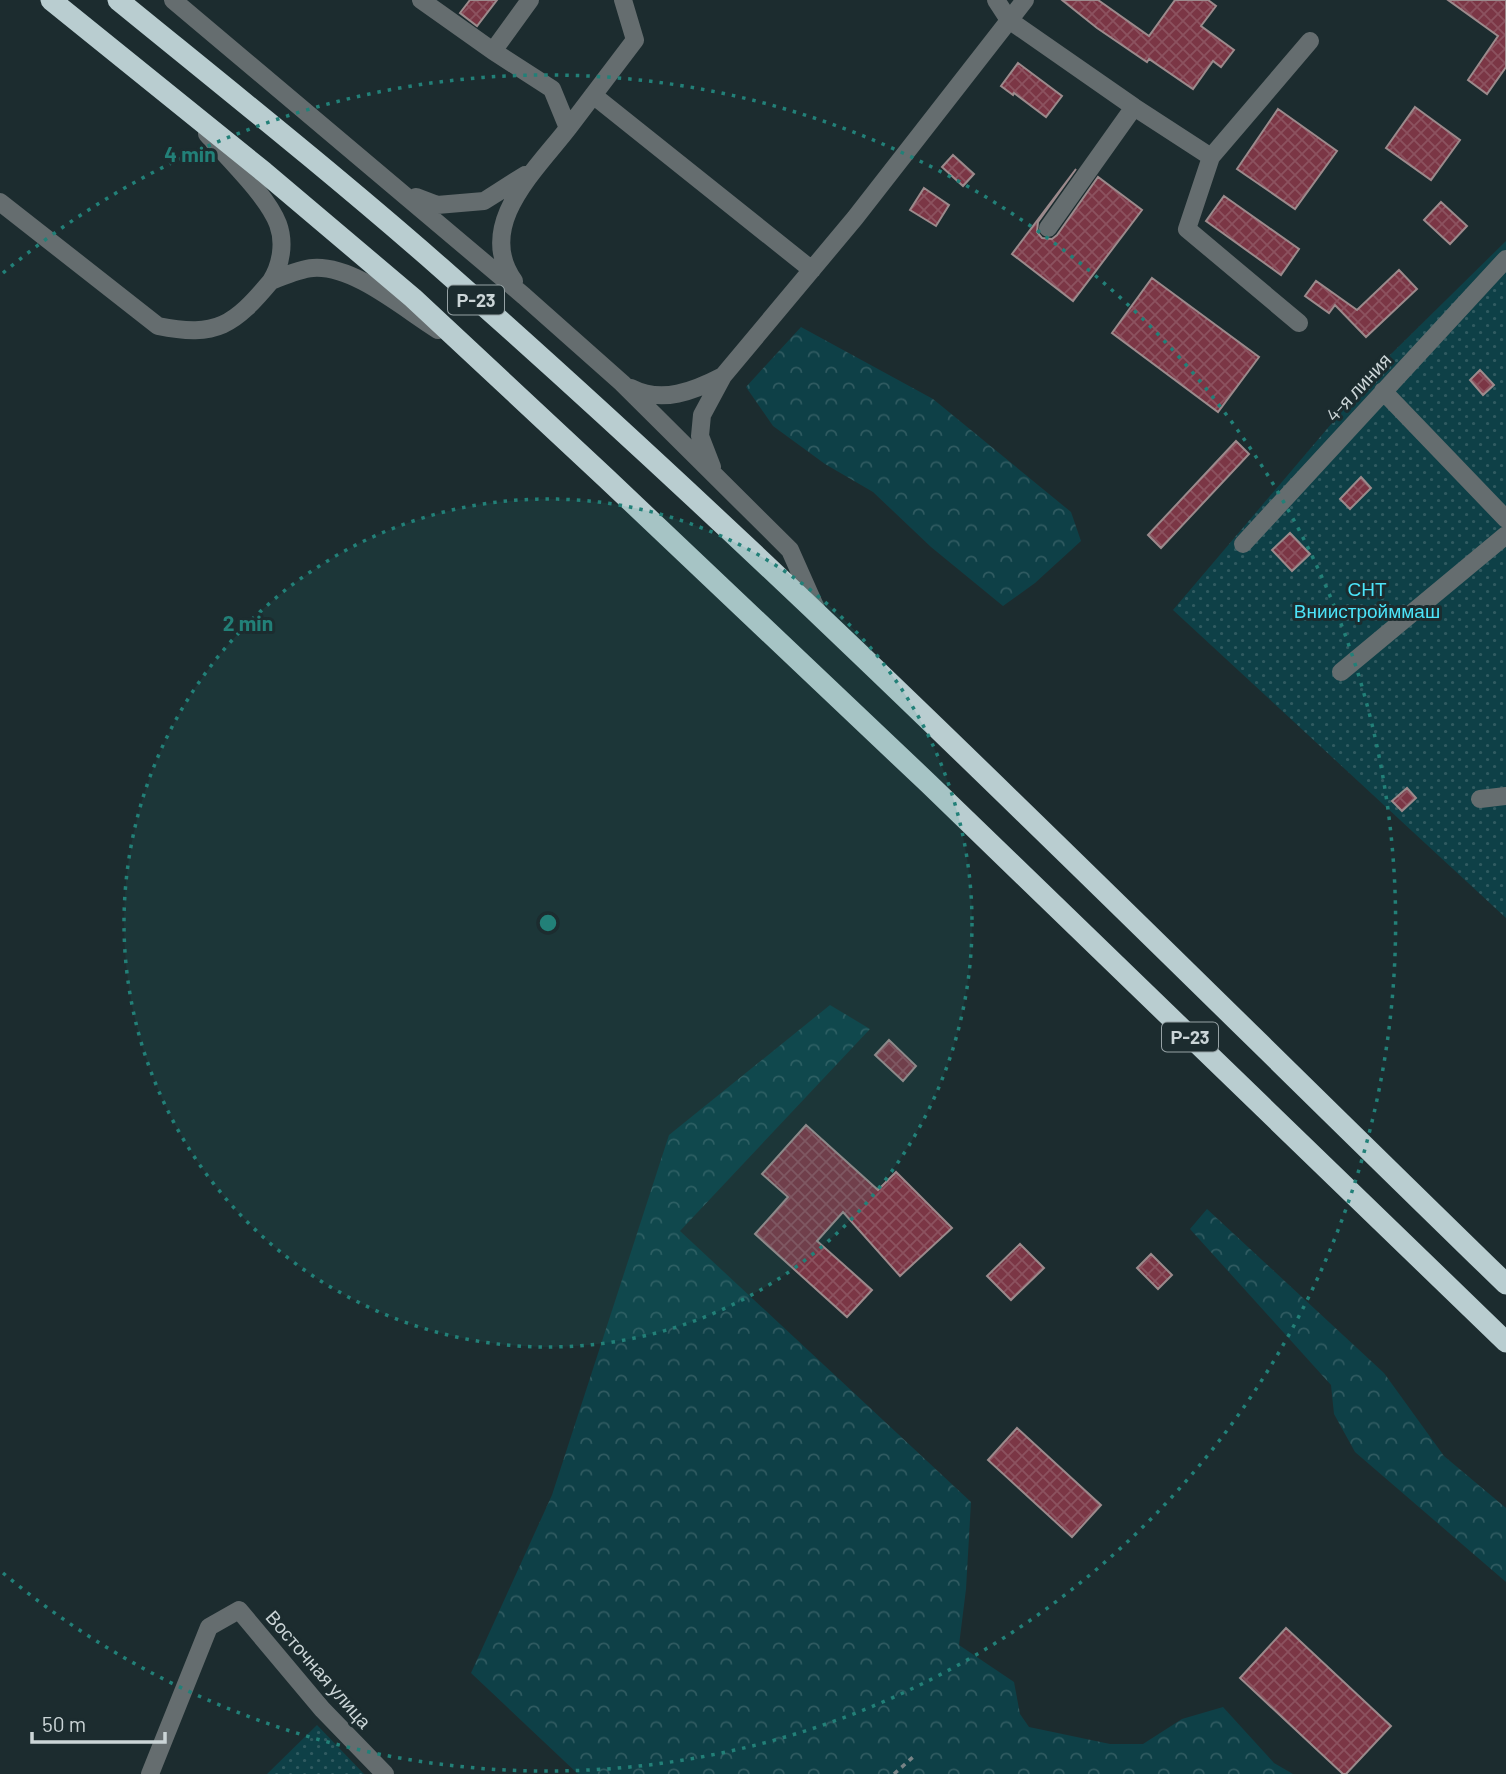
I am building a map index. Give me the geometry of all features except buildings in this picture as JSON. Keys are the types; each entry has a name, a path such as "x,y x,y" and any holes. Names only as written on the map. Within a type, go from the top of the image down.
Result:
{"highway":[{"name":"Р-23","path":"51,0 413,298 929,785 1506,1342"},
{"name":"Р-23","path":"118,0 441,268 820,616 1506,1284"}],"street":[{"path":"173,0 401,191 622,383 790,550 820,616"},
{"path":"421,0 552,89 568,128"},
{"path":"493,51 530,0"},
{"path":"524,296 502,260 502,236 511,202 635,40 623,0"},
{"path":"996,0 1009,20 1211,157"},
{"path":"718,477 704,451 700,436 702,415 723,376 855,218 1025,0"},
{"path":"1299,323 1187,229 1211,157 1310,41"},
{"path":"593,95 812,270"},
{"path":"0,202 158,326 187,332 215,328 236,318 248,308 279,268 278,225 261,197 184,107"},
{"path":"1048,228 1134,107"},
{"path":"401,191 437,205 484,201 534,169"},
{"name":"4-я линия","path":"1243,544 1506,259"},
{"path":"271,281 313,268 334,270 357,278 471,352"},
{"path":"622,383 645,395 671,396 698,389 723,376"},
{"path":"1383,391 1506,519"},
{"path":"1341,672 1506,535"},
{"path":"1480,799 1506,796"},
{"name":"Восточная улица","path":"150,1774 209,1627 239,1610 322,1709 384,1774"}],"path":[{"path":"894,1774 913,1757"}],"green space":[{"name":"СНТ Вниистройммаш","path":"1506,241 1506,918 1173,610 1389,356"},
{"path":"801,327 933,399 1071,512 1081,541 1035,583 1003,606 931,547 873,492 825,464 773,426 746,387"},
{"path":"830,1005 870,1029 680,1231 971,1502 966,1589 959,1645 1014,1682 1020,1714 1029,1727 1110,1744 1143,1744 1182,1719 1223,1707 1274,1763 1293,1774 578,1774 471,1673 552,1495 669,1135"},
{"path":"1207,1209 1384,1373 1444,1456 1506,1508 1506,1582 1355,1452 1334,1414 1331,1385 1190,1229"},
{"path":"317,1725 364,1774 267,1774"}]}
